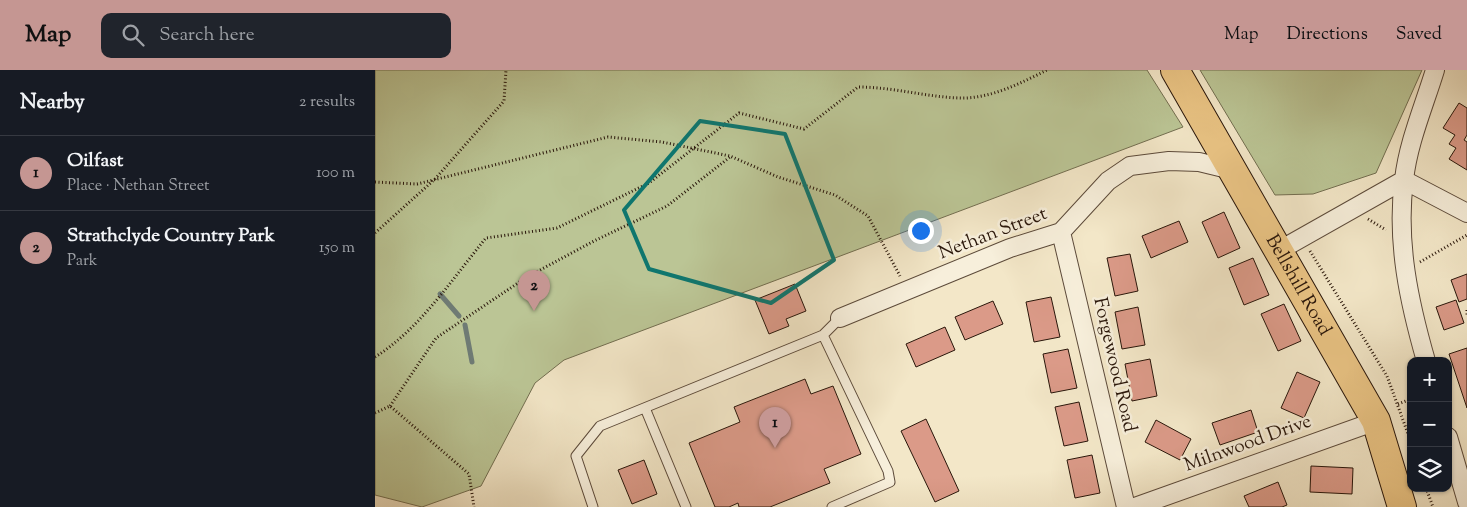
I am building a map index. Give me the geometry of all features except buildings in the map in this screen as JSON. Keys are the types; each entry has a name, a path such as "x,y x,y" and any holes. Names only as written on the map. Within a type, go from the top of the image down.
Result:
{"main road":[{"name":"Bellshill Road","path":"1175,70 1232,170 1291,244 1376,421 1402,507"}],"street":[{"path":"1425,357 1404,271 1404,180 1414,135 1435,70"},
{"name":"Nethan Street","path":"840,318 1010,248 1061,232 1108,181 1130,166 1169,161 1199,162 1232,170"},
{"path":"1291,244 1404,180"},
{"path":"1404,180 1467,212"},
{"name":"Forgewood Road","path":"1061,232 1126,507"},
{"name":"Milnwood Drive","path":"1135,507 1376,421"},
{"path":"1451,447 1467,502"}],"lane":[{"path":"593,507 576,456 600,426 823,335 840,318"},
{"path":"823,335 888,471 890,482 832,507"},
{"path":"645,408 686,507"}],"path":[{"path":"375,233 435,179 503,102 505,70"},
{"path":"375,358 391,348 426,311 486,238 557,228 649,183 739,113 804,130 858,87 914,91 962,98 1008,90 1047,70"},
{"path":"375,182 417,184 607,137 662,142 730,156 778,177 835,194 868,216 907,290"},
{"path":"375,413 389,406 436,338 527,277 593,241 667,206 730,156"},
{"path":"1349,211 1368,218 1403,241"},
{"path":"1404,271 1467,235"},
{"path":"1291,244 1387,376 1407,430"},
{"path":"1467,310 1467,317"},
{"path":"1398,404 1407,401"},
{"path":"389,406 469,474 475,507"},
{"path":"1428,492 1433,507"}],"highlighted area":[{"path":"700,121 785,134 834,260 771,303 649,269 624,210"}],"green space":[{"path":"375,70 1147,70 1183,127 564,360 535,383 481,486 422,507 375,495"},
{"path":"1200,70 1422,70 1376,173 1313,194 1275,195"}],"waterway":[{"path":"440,294 459,316"},
{"path":"465,325 472,362"}],"place":[{"name":"Strathclyde Country Park","path":"534,311"},
{"name":"Oilfast","path":"775,448"}]}
